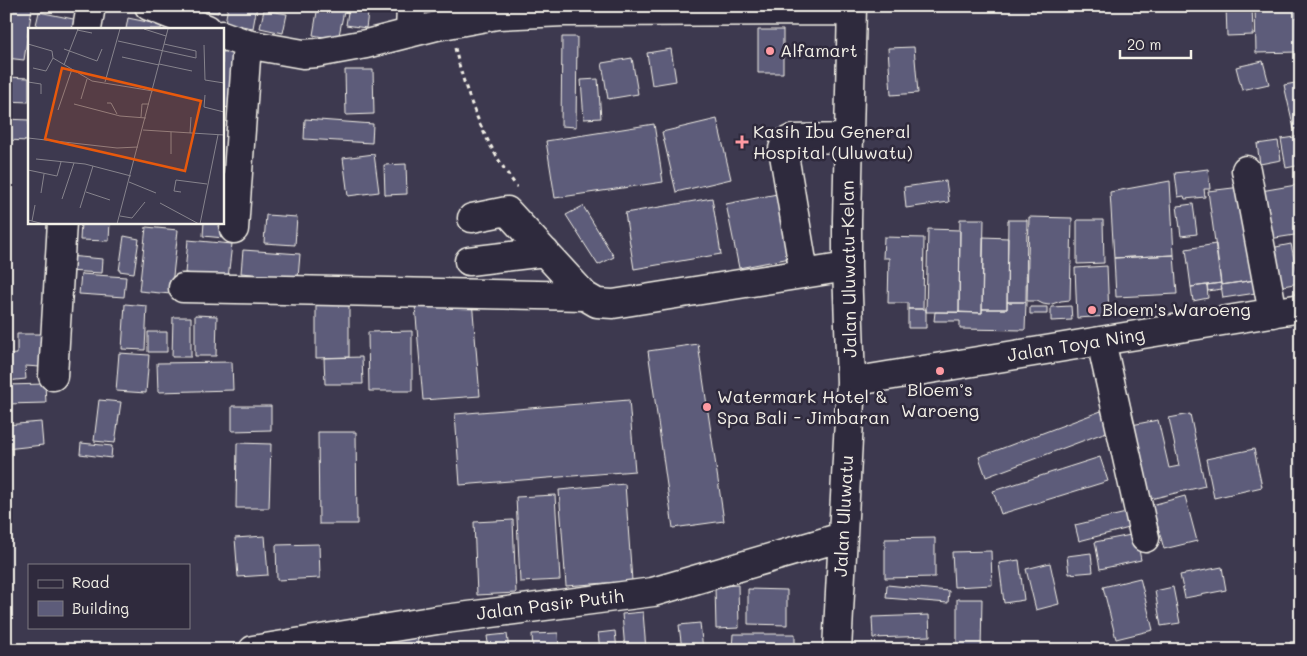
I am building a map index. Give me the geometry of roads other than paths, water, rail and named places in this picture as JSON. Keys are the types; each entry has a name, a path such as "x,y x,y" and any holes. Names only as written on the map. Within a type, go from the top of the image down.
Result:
{"street":[{"path":"87,28 91,6"},
{"path":"149,6 204,28"},
{"path":"410,33 411,6"},
{"path":"234,229 235,39 294,53 317,53 497,15 852,9"},
{"name":"Jalan Uluwatu-Kelan","path":"851,382 847,267 852,9"},
{"path":"804,273 783,149 786,142 792,139 849,138"},
{"path":"1246,170 1273,313"},
{"path":"472,218 507,211 585,296 597,303 613,304 847,267"},
{"path":"53,376 62,224"},
{"path":"469,261 545,252"},
{"path":"183,288 585,296"},
{"name":"Jalan Toya Ning","path":"851,382 1301,308"},
{"path":"1101,341 1145,538"},
{"name":"Jalan Uluwatu","path":"837,650 851,382"},
{"name":"Jalan Pasir Putih","path":"253,650 437,620 653,592 842,537"}],"place":[{"name":"Alfamart","path":"770,51"},
{"name":"Kasih Ibu General Hospital (Uluwatu)","path":"742,142"},
{"name":"Bloem's Waroeng","path":"1092,310"},
{"name":"Bloem’s Waroeng","path":"940,371"},
{"name":"Watermark Hotel & Spa Bali - Jimbaran","path":"707,407"}]}
